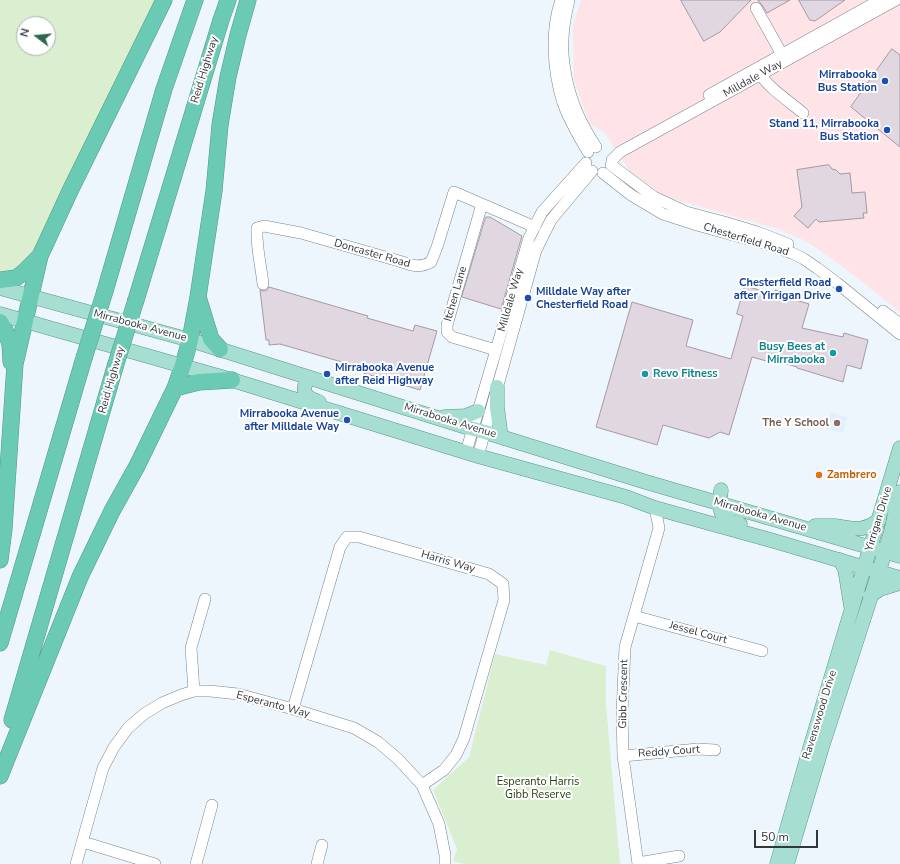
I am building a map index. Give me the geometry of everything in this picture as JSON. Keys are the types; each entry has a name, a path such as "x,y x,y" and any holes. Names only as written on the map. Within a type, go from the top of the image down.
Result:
{"highway":[{"path":"0,560 5,521 15,364 40,256 70,191 164,0"},
{"path":"0,643 164,89 195,0"},
{"name":"Reid Highway","path":"0,762 136,300 228,0"},
{"path":"0,776 80,577 175,388 183,365 190,340 198,297 214,191 220,125 227,84 238,35 248,0"},
{"path":"0,280 16,278 40,256"},
{"path":"198,297 211,339 220,349"},
{"path":"0,322 5,330 10,344 13,385"},
{"path":"175,388 199,382 232,380"}],"main road":[{"name":"Mirrabooka Avenue","path":"0,288 220,349 646,482 720,496 795,525 900,556"},
{"name":"Mirrabooka Avenue","path":"0,314 183,365 472,454 626,497 655,508 900,578"},
{"path":"308,377 304,388 307,396 358,419"},
{"path":"497,387 497,407 501,436"},
{"path":"434,417 465,416 478,411"},
{"name":"Yirrigan Drive","path":"864,567 900,448"},
{"path":"626,497 639,491 644,487 646,482"},
{"path":"720,496 719,508 726,520 755,528 774,541"},
{"path":"899,496 900,544"},
{"name":"Yirrigan Drive","path":"879,571 891,532 899,496"},
{"path":"795,525 836,526 857,529 868,527 878,520"},
{"path":"840,560 845,569 852,609"},
{"name":"Ravenswood Drive","path":"777,864 864,567"},
{"name":"Ravenswood Drive","path":"787,864 822,747 879,571"},
{"path":"870,596 880,590 900,584"}],"street":[{"path":"561,0 555,38 556,74 564,89"},
{"path":"569,0 562,40 565,72 564,104 590,158 595,173 609,162 605,148 601,147 590,158"},
{"name":"Milldale Way","path":"784,57 880,0"},
{"name":"Milldale Way","path":"609,162 758,71 896,0"},
{"path":"756,8 784,57"},
{"path":"758,71 766,83 803,113"},
{"name":"Milldale Way","path":"479,430 478,411 529,238 542,212 590,158"},
{"name":"Milldale Way","path":"472,454 479,430 497,387 536,250 551,220 590,158"},
{"name":"Chesterfield Road","path":"609,162 654,197 686,212 762,234 785,242 806,252 900,324"},
{"name":"Chesterfield Road","path":"609,162 631,195 663,214 773,246 804,259 818,268 900,334"},
{"name":"Doncaster Road","path":"263,284 258,253 257,228 264,226 301,233 414,266 424,266 431,262 454,192 535,227"},
{"name":"Itchen Lane","path":"482,204 447,325 447,332 452,337 496,350"},
{"name":"Gibb Crescent","path":"638,864 623,756 622,713 625,647 659,528 655,508"},
{"path":"659,528 677,514"},
{"name":"Harris Way","path":"293,709 340,547 347,537 359,537 489,574 503,584 504,600 464,738 456,755 444,770 422,785"},
{"path":"194,691 191,648 205,599"},
{"name":"Jessel Court","path":"634,616 762,651"},
{"name":"Esperanto Way","path":"76,864 104,768 114,747 128,728 144,714 162,703 194,691 238,694 293,709 354,728 378,742 398,759 422,785 439,824 445,855 445,864"},
{"name":"Reddy Court","path":"623,756 698,749 715,750"},
{"path":"196,864 212,805"},
{"path":"83,842 155,864"},
{"path":"317,864 322,845"},
{"path":"638,864 679,856"}],"shaded area":[{"path":"581,0 900,0 900,312 839,264 806,241 778,229 666,197 631,173 604,132 589,123 574,79 573,25"},
{"name":"The Y School","path":"830,412 847,417 843,433 826,428"}],"green space":[{"path":"0,0 159,0 25,280 0,272"},
{"name":"Esperanto Harris Gibb Reserve","path":"550,650 606,666 606,704 620,864 464,864 453,861 457,849 433,790 469,757 495,654 546,665"}],"building":[{"path":"681,0 751,0 720,32 704,41"},
{"path":"758,0 790,0 767,13"},
{"path":"799,0 845,0 815,21 810,20"},
{"name":"Mirrabooka Bus Station","path":"892,49 900,55 900,147 851,107"},
{"path":"829,165 840,174 850,173 852,193 865,192 867,213 863,213 864,218 819,222 816,219 808,228 794,216 802,207 797,170"},
{"path":"486,217 490,217 522,236 501,309 462,297"},
{"path":"745,286 774,294 775,290 787,293 792,299 809,304 802,328 843,337 844,333 868,340 861,369 847,365 843,382 771,359 770,362 752,357 729,435 720,432 709,438 663,425 657,445 596,427 632,302 693,320 686,346 731,359 743,316 737,314"},
{"path":"269,287 413,331 415,325 437,331 420,390 363,373 359,367 280,344 269,345 269,340 266,340 260,290 267,290"}],"place":[{"name":"Mirrabooka Bus Station","path":"885,81"},
{"name":"Stand 11, Mirrabooka Bus Station","path":"887,130"},
{"name":"Chesterfield Road after Yirrigan Drive","path":"839,289"},
{"name":"Milldale Way after Chesterfield Road","path":"528,298"},
{"name":"Busy Bees at Mirrabooka","path":"833,353"},
{"name":"Mirrabooka Avenue after Reid Highway","path":"327,374"},
{"name":"Revo Fitness","path":"645,374"},
{"name":"Mirrabooka Avenue after Milldale Way","path":"347,420"},
{"name":"The Y School","path":"837,423"},
{"name":"Zambrero","path":"819,475"}]}
